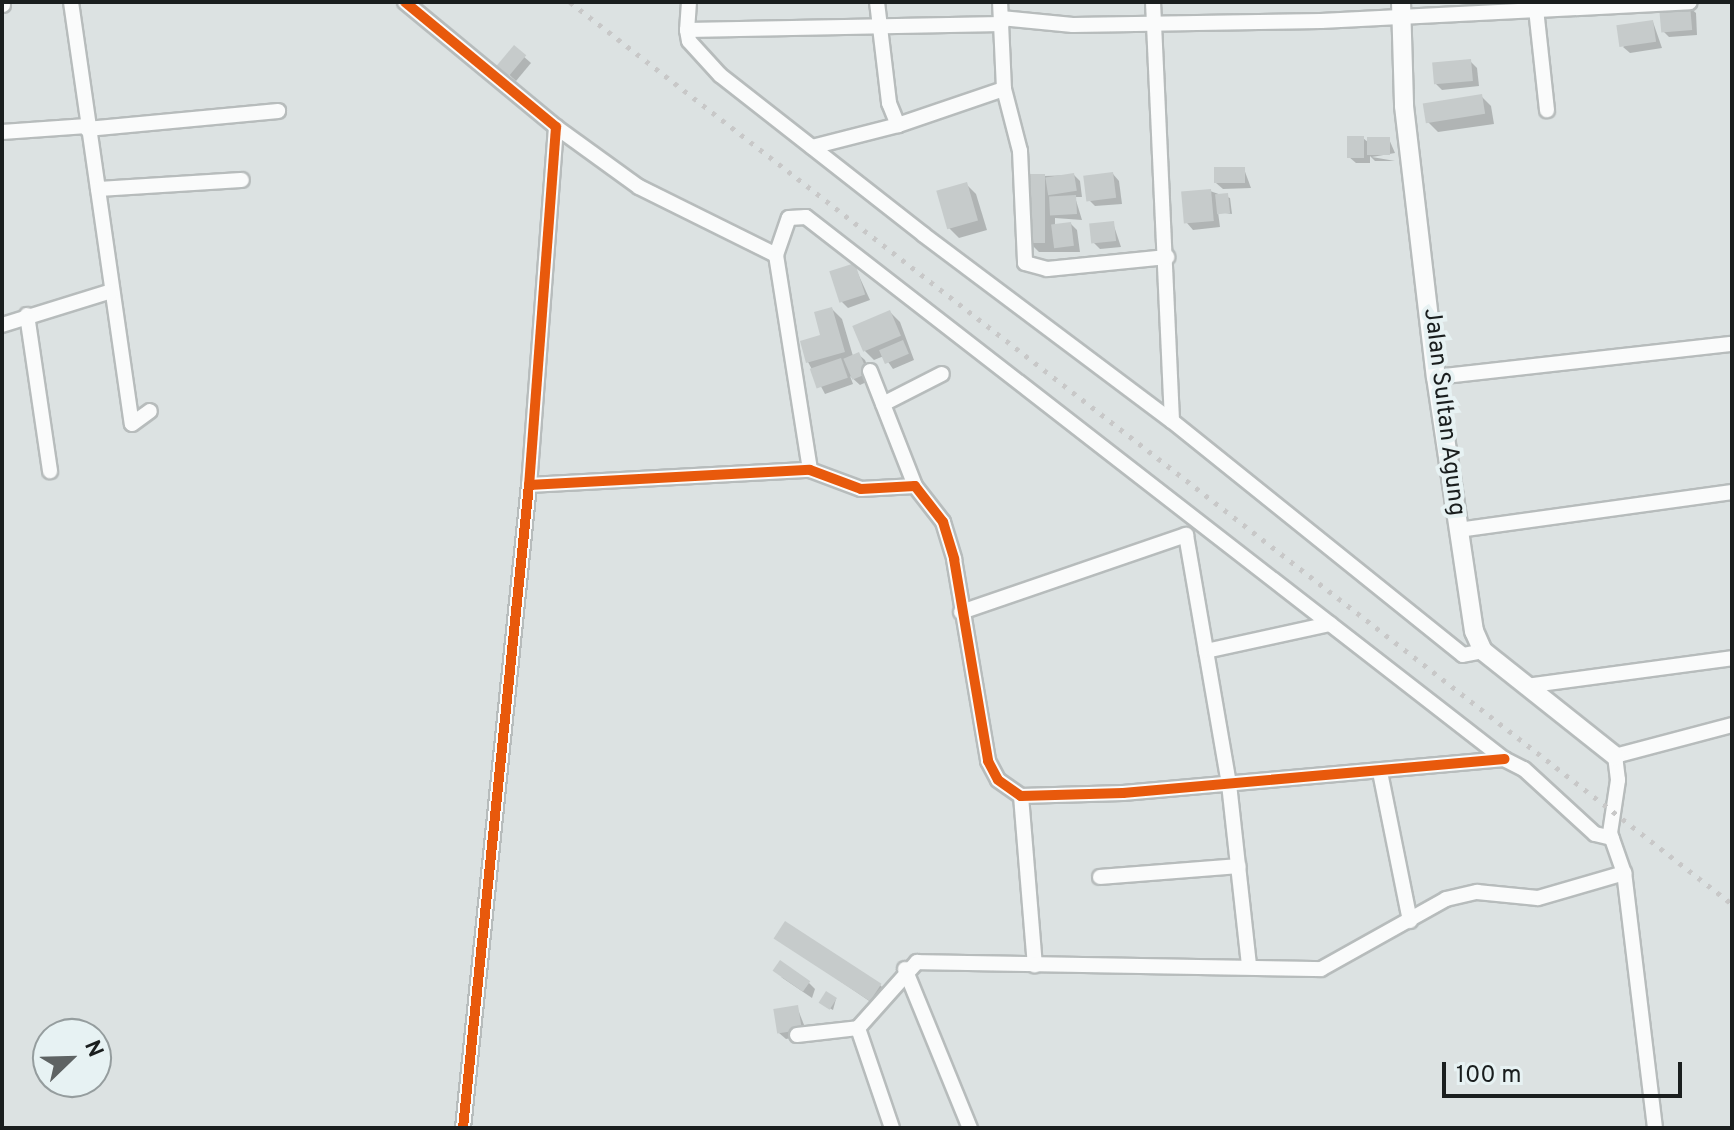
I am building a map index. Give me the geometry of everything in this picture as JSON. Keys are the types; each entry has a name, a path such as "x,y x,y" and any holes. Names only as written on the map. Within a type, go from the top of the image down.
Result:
{"street":[{"path":"71,2 132,424 150,411"},
{"path":"405,2 556,127 639,187 776,255"},
{"path":"689,2 689,41 720,75 1172,421 1463,655 1483,651 1615,756"},
{"path":"877,2 889,103 898,125"},
{"path":"1000,2 1004,89 1020,151 1025,263 1047,269 1167,257"},
{"path":"1153,2 1167,257 1172,421"},
{"path":"687,30 880,28 1001,21 1073,25 1154,23 1401,10 1690,2"},
{"path":"1541,7 1547,110"},
{"name":"Jalan Sultan Agung","path":"1401,10 1404,106 1436,377 1469,609 1483,651"},
{"path":"812,147 898,125 1004,89"},
{"path":"2,132 278,111"},
{"path":"463,1128 529,485 556,127"},
{"path":"98,189 242,180"},
{"path":"810,470 776,255 789,218 806,217 1504,759 1524,769 1595,834 1612,838"},
{"path":"2,325 112,291"},
{"path":"27,315 50,471"},
{"path":"1436,377 1732,344"},
{"path":"870,371 915,486 943,522 988,761 998,780 1021,796 1229,784 1504,759"},
{"path":"883,404 942,374"},
{"path":"529,485 810,470 861,489 915,486"},
{"path":"1458,530 1732,492"},
{"path":"1183,511 1229,784 1249,966"},
{"path":"961,612 1186,535"},
{"path":"1206,651 1330,624"},
{"path":"1526,686 1732,658"},
{"path":"1615,756 1732,725"},
{"path":"1615,756 1612,838 1624,873 1655,1128"},
{"path":"1380,772 1410,921"},
{"path":"1021,796 1035,965"},
{"path":"1100,877 1239,866"},
{"path":"797,1035 858,1028 905,969 923,960 1035,965 1321,969 1462,894 1538,898 1624,873"},
{"path":"905,969 970,1128"},
{"path":"858,1028 892,1128"}],"building":[{"path":"1690,5 1692,30 1661,33 1659,8"},
{"path":"1653,20 1656,42 1619,47 1616,25"},
{"path":"514,45 526,55 509,76 497,66"},
{"path":"1471,59 1473,81 1434,84 1432,62"},
{"path":"1482,94 1485,114 1426,123 1423,103"},
{"path":"1347,136 1364,136 1364,158 1347,158"},
{"path":"1367,137 1390,137 1390,155 1367,155"},
{"path":"1214,167 1245,167 1245,183 1214,183"},
{"path":"1113,172 1116,198 1086,201 1083,176"},
{"path":"1074,173 1077,191 1048,195 1045,178"},
{"path":"1024,174 1045,174 1045,243 1024,243"},
{"path":"967,182 978,220 947,229 936,191"},
{"path":"1211,189 1214,221 1184,223 1181,192"},
{"path":"1228,193 1230,213 1217,214 1215,194"},
{"path":"1076,195 1077,214 1050,215 1049,196"},
{"path":"1114,221 1116,241 1091,244 1089,224"},
{"path":"1071,222 1074,246 1054,248 1051,224"},
{"path":"855,263 865,294 840,303 829,271"},
{"path":"832,307 845,352 806,363 800,341 820,335 814,312"},
{"path":"890,310 901,336 863,352 852,326"},
{"path":"903,340 909,354 885,364 879,350"},
{"path":"859,352 868,373 852,380 843,359"},
{"path":"841,358 848,378 817,389 810,369"},
{"path":"785,921 881,984 870,1001 774,939"},
{"path":"780,960 810,981 803,992 773,971"},
{"path":"826,991 837,998 830,1010 819,1003"},
{"path":"798,1005 802,1030 777,1034 773,1009"}],"railway":[{"path":"570,2 1732,904"}],"cycle path":[{"path":"405,2 556,127 529,485 463,1128"},
{"path":"529,485 810,470 861,489 915,486 943,522 954,559 988,761 998,780 1021,796 1123,793 1504,759"}]}
